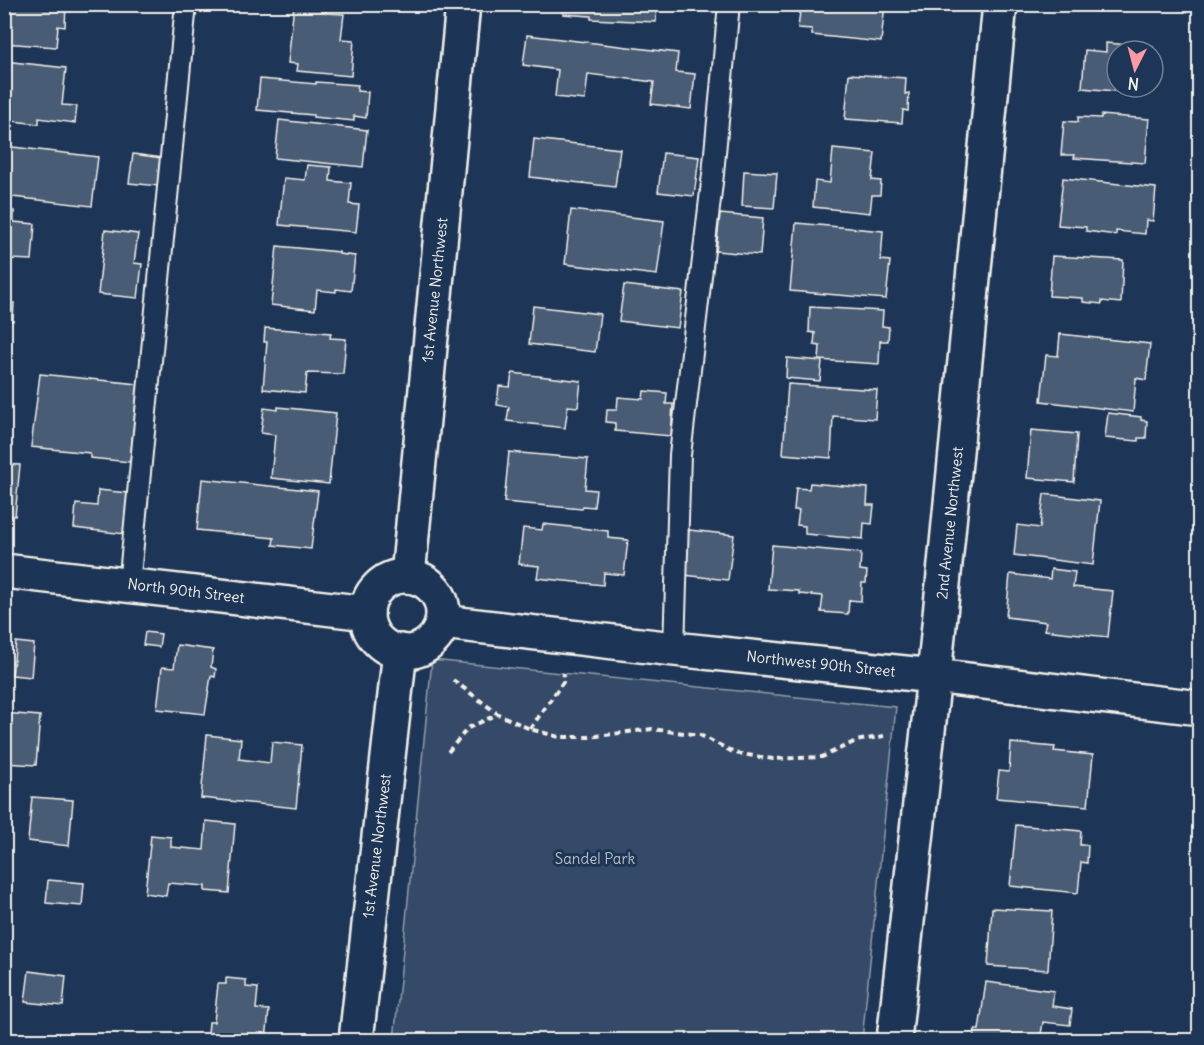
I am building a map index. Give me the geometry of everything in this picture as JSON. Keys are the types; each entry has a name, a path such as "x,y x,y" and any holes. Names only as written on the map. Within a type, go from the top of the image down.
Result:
{"street":[{"name":"1st Avenue Northwest","path":"408,576 463,4"},
{"name":"2nd Avenue Northwest","path":"894,1041 934,676 1000,4"},
{"name":"North 90th Street","path":"4,571 367,613"},
{"path":"408,576 421,580 431,587 439,597 443,609 442,622 437,634 418,649 406,652 393,650 383,645 374,636 367,613 369,601 375,590 384,582 396,577 408,576"},
{"name":"Northwest 90th Street","path":"442,622 934,676 1200,708"},
{"name":"1st Avenue Northwest","path":"356,1041 400,651"}],"lane":[{"path":"129,585 186,4"},
{"path":"674,649 680,455 713,174 729,4"}],"path":[{"path":"530,729 563,682 564,673"},
{"path":"453,680 498,714 530,729 559,737 589,737 652,729 700,735 735,753 773,759 822,757 855,741 884,736"},
{"path":"448,752 468,728 498,714"}],"green space":[{"name":"Sandel Park","path":"432,660 896,707 862,1040 394,1040"}],"building":[{"path":"4,4 66,4 65,27 58,26 56,47 4,43"},
{"path":"294,4 326,5 326,13 344,14 341,39 354,40 351,76 297,71 298,64 288,63"},
{"path":"563,4 657,4 656,22 591,19 591,16 563,14"},
{"path":"801,4 885,4 881,42 812,35 812,29 798,28"},
{"path":"527,35 678,53 676,72 695,74 691,109 651,104 654,82 588,74 585,100 555,97 558,70 523,65"},
{"path":"1085,50 1105,52 1105,90 1082,88"},
{"path":"4,61 66,68 62,105 77,106 75,123 39,118 39,124 4,120"},
{"path":"849,74 906,78 905,94 909,93 908,111 903,110 902,123 845,119"},
{"path":"260,79 358,85 357,91 368,92 366,118 354,116 354,121 257,110"},
{"path":"1101,115 1149,119 1145,163 1061,155 1064,121 1078,122 1078,117 1101,118"},
{"path":"279,120 367,130 363,167 275,158"},
{"path":"534,139 620,149 615,187 530,177"},
{"path":"4,146 98,157 92,206 4,196"},
{"path":"833,149 875,153 872,180 881,181 880,195 872,195 870,213 813,207 815,181 830,183"},
{"path":"663,153 699,157 694,196 658,192"},
{"path":"133,154 162,158 159,186 129,183"},
{"path":"307,165 331,167 330,181 351,183 349,204 359,205 356,232 279,225 284,178 305,180"},
{"path":"744,171 777,173 774,208 742,206"},
{"path":"1063,178 1156,188 1153,221 1146,220 1145,234 1116,231 1116,235 1086,231 1086,227 1058,225"},
{"path":"571,210 664,221 657,275 565,264"},
{"path":"4,211 14,211 14,222 35,224 32,260 10,259 9,280 4,280"},
{"path":"720,214 763,218 760,255 716,251"},
{"path":"796,223 883,231 881,260 890,261 886,299 790,291"},
{"path":"105,230 138,234 134,263 142,264 138,298 98,294"},
{"path":"277,246 339,252 339,254 355,256 351,291 317,290 315,310 271,305"},
{"path":"1052,256 1123,260 1121,303 1102,301 1102,304 1083,302 1083,298 1049,296"},
{"path":"624,285 683,292 678,328 619,321"},
{"path":"4,303 14,303 13,321 4,320"},
{"path":"533,306 600,314 595,352 529,344"},
{"path":"810,307 883,311 882,326 889,327 888,341 880,341 879,364 819,360 820,346 814,345 815,333 809,332"},
{"path":"265,328 331,333 330,338 346,339 343,374 307,373 305,393 263,389 267,342 264,342"},
{"path":"1060,334 1150,344 1146,380 1136,378 1133,412 1041,401 1046,355 1058,356"},
{"path":"4,339 9,339 6,366 4,365"},
{"path":"787,358 822,361 820,381 786,378"},
{"path":"512,373 581,381 578,407 568,406 565,428 507,421 509,407 497,405 499,386 510,387"},
{"path":"40,374 138,384 130,462 90,458 90,453 31,447"},
{"path":"788,384 877,390 875,419 833,416 831,458 783,454"},
{"path":"644,391 667,393 666,404 673,404 671,436 615,431 615,423 606,422 607,410 617,410 618,397 643,399"},
{"path":"278,407 336,413 329,484 271,478 275,435 261,433 264,408 278,410"},
{"path":"1108,413 1141,417 1141,420 1147,421 1146,438 1138,438 1138,441 1105,438"},
{"path":"1031,430 1077,434 1074,482 1027,478"},
{"path":"509,452 588,459 585,489 596,490 594,507 583,506 582,509 504,502"},
{"path":"4,464 20,465 15,516 4,515"},
{"path":"202,479 318,491 311,549 273,545 274,538 197,530"},
{"path":"810,483 868,488 867,505 874,505 872,524 864,523 863,539 805,534 805,526 797,525 799,510 794,510 796,488 809,489"},
{"path":"98,490 128,493 125,534 74,528 76,504 97,506"},
{"path":"1044,494 1100,501 1093,565 1014,555 1017,525 1040,528"},
{"path":"543,524 608,531 608,538 628,540 624,575 604,573 603,585 537,578 539,566 519,564 523,528 542,530"},
{"path":"689,530 734,535 728,580 684,575"},
{"path":"772,545 861,553 860,570 867,571 866,583 862,583 861,601 849,600 848,614 821,612 823,596 799,594 799,591 768,589"},
{"path":"1051,569 1075,572 1073,587 1113,591 1108,637 1044,630 1046,622 1006,617 1010,574 1050,579"},
{"path":"145,632 161,634 159,647 143,645"},
{"path":"16,642 34,644 31,677 12,675"},
{"path":"177,645 213,650 211,667 216,669 215,677 211,676 205,714 157,709 162,667 174,668"},
{"path":"4,713 40,716 36,765 4,763"},
{"path":"207,735 241,739 239,759 270,763 272,742 302,745 296,808 201,798"},
{"path":"1011,743 1055,747 1054,751 1093,755 1088,806 996,798 999,771 1009,772"},
{"path":"32,797 73,800 69,846 28,841"},
{"path":"206,821 235,824 229,893 205,891 205,886 168,883 166,896 145,893 151,835 171,837 171,847 204,850"},
{"path":"1016,825 1081,831 1080,845 1088,845 1087,863 1081,862 1078,893 1010,886"},
{"path":"48,880 84,883 82,906 46,903"},
{"path":"992,908 1052,911 1048,970 988,966"},
{"path":"29,971 66,976 63,1006 25,1002"},
{"path":"226,978 246,980 246,987 258,988 256,1009 269,1010 266,1040 212,1040 213,1035 208,1034 209,1022 214,1022 218,984 226,984"},
{"path":"986,982 1054,991 1052,1006 1072,1009 1070,1025 1043,1022 1040,1040 974,1040 975,1030 979,1030"}]}
